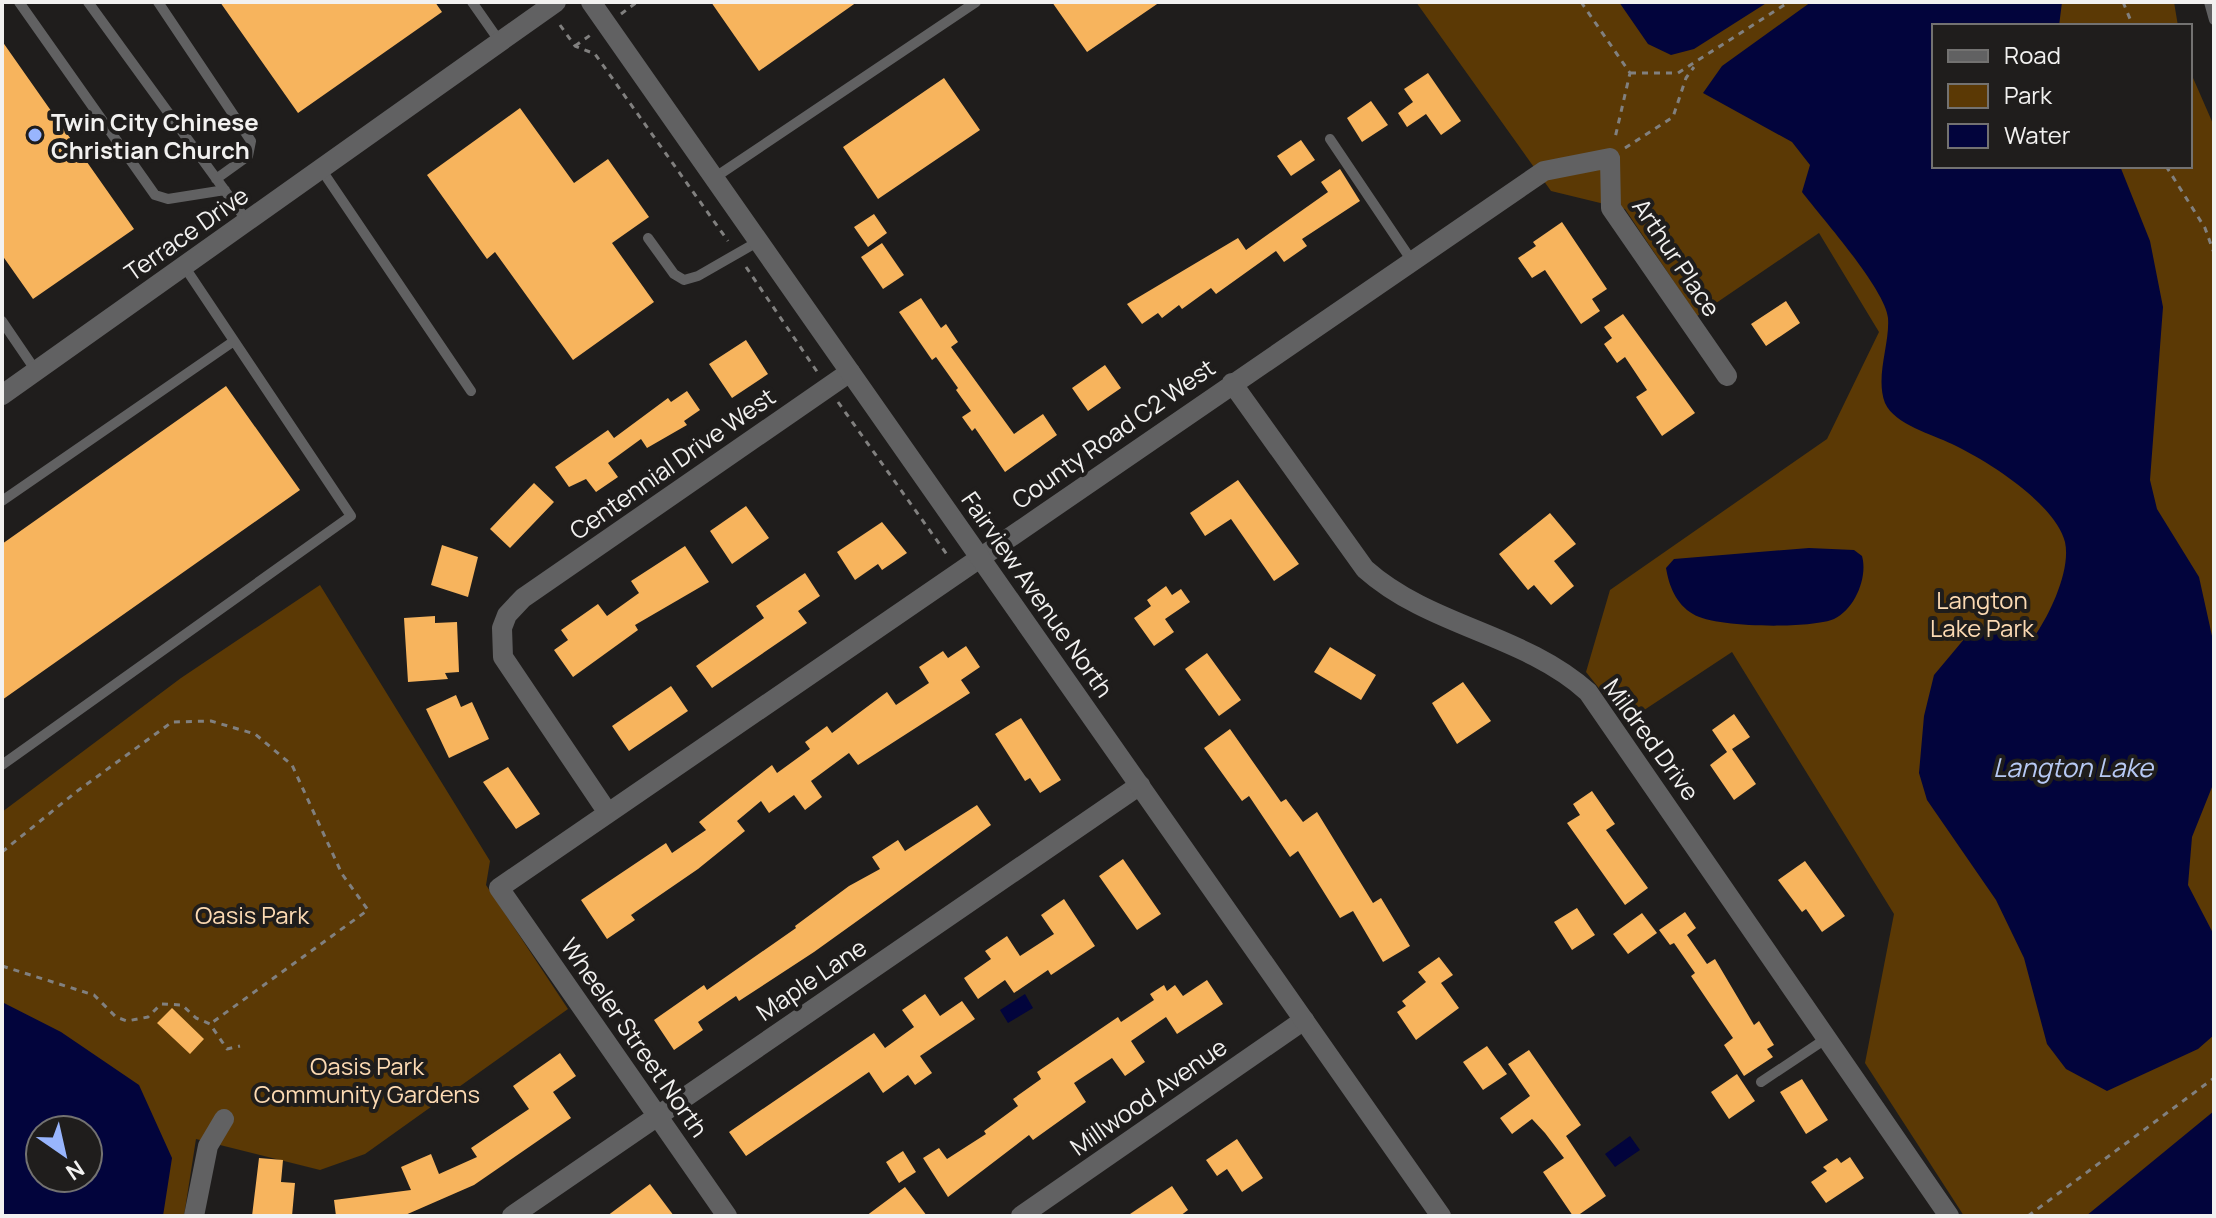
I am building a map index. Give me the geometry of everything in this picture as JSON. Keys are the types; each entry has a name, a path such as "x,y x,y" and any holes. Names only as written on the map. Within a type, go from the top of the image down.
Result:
{"street":[{"name":"Terrace Drive","path":"2,395 556,2"},
{"name":"Fairview Avenue North","path":"591,2 1441,1216"},
{"name":"County Road C2 West","path":"499,888 1544,171 1610,158"},
{"name":"Arthur Place","path":"1610,158 1611,208 1727,376"},
{"name":"Centennial Drive West","path":"608,813 503,657 502,628 507,615 523,598 850,372"},
{"name":"Mildred Drive","path":"1232,383 1365,569 1388,590 1442,617 1542,658 1567,673 1588,692 1949,1216"},
{"name":"Maple Lane","path":"512,1216 1140,785"},
{"name":"Wheeler Street North","path":"499,888 727,1216"},
{"name":"Millwood Avenue","path":"1021,1216 1304,1020"},
{"path":"194,1216 208,1146 224,1119"}],"lane":[{"path":"19,2 155,195 168,199 225,190"},
{"path":"88,2 247,221"},
{"path":"158,2 251,141 248,156 216,179"},
{"path":"472,2 500,42"},
{"path":"714,178 976,2"},
{"path":"2209,2 2214,20"},
{"path":"1330,139 1412,261"},
{"path":"321,169 471,391"},
{"path":"648,238 674,274 684,280 759,241"},
{"path":"2,765 351,516 184,266"},
{"path":"2,321 8,339 36,371"},
{"path":"2,501 234,341"},
{"path":"1761,1082 1827,1038"}],"path":[{"path":"1581,2 1630,73 1610,158"},
{"path":"1630,73 1678,73 1789,2"},
{"path":"2123,2 2132,24"},
{"path":"575,46 595,54 959,571"},
{"path":"1610,158 1673,117 1686,78 1696,64"},
{"path":"2167,168 2205,228 2214,253"},
{"path":"2,852 76,792 172,722 211,721 255,734 292,765 342,874 368,910 210,1024"},
{"path":"2,966 94,995 116,1017 127,1021 148,1017 161,1004 182,1005 196,1018 210,1024 227,1049 240,1046"},
{"path":"2028,1216 2214,1078"}],"green space":[{"name":"Langton Lake Park","path":"1416,2 2174,2 2178,24 1932,24 1932,168 2192,168 2192,76 2214,126 2214,1216 1964,1216 1865,1063 1894,914 1732,652 1626,722 1586,672 1610,590 1827,439 1879,332 1819,233 1697,316 1625,209 1551,191"},
{"name":"Oasis Park","path":"320,585 490,861 486,885 568,1009 365,1154 320,1170 196,1139 184,1216 2,1216 2,812 181,678"}],"water":[{"path":"1619,2 1768,2 1694,49 1671,55 1648,44"},
{"name":"Langton Lake","path":"1811,2 2062,2 2059,24 1932,24 1932,168 2121,168 2150,241 2163,307 2150,480 2157,509 2199,577 2214,645 2214,782 2192,837 2188,885 2214,935 2214,1035 2198,1049 2107,1091 2066,1069 2047,1044 2024,958 1996,900 1927,800 1919,773 1924,716 1934,675 1965,638 1995,631 2024,638 2036,634 2048,614 2062,577 2065,542 2048,512 2018,484 1952,444 1905,423 1890,411 1882,393 1888,328 1884,305 1865,272 1802,192 1810,165 1792,142 1703,93 1722,66"},
{"path":"1809,548 1854,550 1862,556 1863,573 1858,592 1848,608 1834,619 1763,626 1704,619 1687,610 1678,600 1666,568 1674,559"},
{"path":"1025,994 1033,1008 1008,1023 1000,1010"},
{"path":"2,1002 61,1032 139,1085 172,1158 163,1216 2,1216"},
{"path":"2214,1111 2214,1216 2086,1216"},
{"path":"1630,1136 1640,1150 1615,1167 1605,1154"}],"building":[{"path":"220,2 435,2 442,12 298,113"},
{"path":"711,2 857,2 759,71"},
{"path":"1052,2 1160,2 1087,52"},
{"name":"Twin City Chinese Christian Church","path":"2,41 134,229 33,299 2,255"},
{"path":"1428,73 1461,121 1441,135 1426,114 1407,127 1398,113 1413,102 1404,89"},
{"path":"944,78 980,130 878,199 843,147"},
{"path":"1371,101 1388,125 1362,142 1347,118"},
{"path":"520,108 574,183 608,159 649,217 612,243 654,302 573,360 495,252 487,259 427,175"},
{"path":"1301,140 1315,160 1291,176 1277,156"},
{"path":"1340,169 1360,201 1302,239 1307,246 1284,262 1276,251 1216,294 1211,288 1182,309 1179,305 1162,318 1158,313 1142,324 1127,304 1238,238 1246,250 1328,192 1321,182"},
{"path":"874,214 887,233 868,247 854,227"},
{"path":"1562,222 1607,289 1592,299 1600,311 1581,324 1545,270 1532,278 1518,258 1536,246 1533,242"},
{"path":"882,243 904,275 883,289 861,257"},
{"path":"921,298 941,328 946,324 958,342 951,347 1014,434 1043,414 1057,435 1005,472 975,428 972,431 962,417 971,411 956,390 958,388 936,357 932,360 899,312"},
{"path":"1786,301 1800,323 1766,346 1751,324"},
{"path":"1623,314 1695,413 1662,436 1636,397 1647,390 1625,357 1617,363 1604,344 1612,338 1604,327"},
{"path":"746,340 768,374 732,398 709,364"},
{"path":"1105,365 1121,388 1088,411 1072,388"},
{"path":"226,386 300,490 2,700 2,544"},
{"path":"687,391 700,410 684,421 687,425 647,448 641,439 608,463 618,477 596,492 586,479 569,487 555,467 608,430 614,438 668,398 671,402"},
{"path":"1238,480 1299,564 1274,581 1231,519 1205,536 1190,513"},
{"path":"534,483 554,502 510,548 490,529"},
{"path":"746,506 769,538 732,564 710,531"},
{"path":"1550,513 1576,544 1554,561 1574,586 1551,605 1534,585 1528,590 1499,554"},
{"path":"882,522 907,553 882,570 878,564 855,580 837,552"},
{"path":"442,545 478,557 468,597 431,585"},
{"path":"685,546 709,582 635,625 638,630 573,677 554,650 568,640 561,630 598,604 607,616 639,593 631,581"},
{"path":"805,573 820,596 798,611 807,623 712,688 696,666 764,618 756,606"},
{"path":"1166,586 1172,595 1181,589 1190,602 1165,619 1174,632 1154,646 1134,618 1151,606 1147,600"},
{"path":"435,616 435,623 457,622 459,672 445,673 448,679 408,682 404,618"},
{"path":"966,646 980,667 961,680 970,693 858,765 849,753 811,781 822,797 805,810 794,795 769,813 761,801 737,821 745,831 698,869 631,915 635,920 607,939 581,900 666,843 672,853 706,830 699,822 772,765 777,773 810,749 805,742 827,726 832,733 887,692 896,705 929,683 919,667 943,651 948,658"},
{"path":"1330,647 1376,675 1361,700 1314,672"},
{"path":"1207,653 1241,700 1219,716 1185,669"},
{"path":"1463,682 1491,721 1457,744 1432,703"},
{"path":"671,686 688,711 629,751 612,726"},
{"path":"456,695 461,707 472,702 489,739 449,758 426,709"},
{"path":"1734,714 1750,737 1732,749 1756,784 1734,800 1710,765 1727,752 1712,730"},
{"path":"1021,718 1061,780 1040,793 1030,778 1025,781 995,734"},
{"path":"1230,729 1281,802 1286,799 1303,822 1317,812 1373,903 1381,898 1410,946 1383,962 1353,911 1340,918 1298,851 1290,857 1249,796 1242,801 1204,748"},
{"path":"508,767 540,814 516,829 483,782"},
{"path":"1592,791 1615,824 1606,830 1648,888 1625,905 1567,823 1580,815 1573,804"},
{"path":"977,805 991,825 814,952 739,1001 736,996 698,1022 703,1030 674,1050 654,1020 704,985 707,990 796,928 849,886 880,869 872,857 898,840 905,851"},
{"path":"1123,859 1161,914 1137,930 1099,876"},
{"path":"1805,861 1845,916 1822,932 1806,909 1802,912 1778,880"},
{"path":"1064,899 1095,946 1051,975 1048,970 1014,993 1005,980 978,999 964,978 991,959 985,951 1007,936 1020,956 1054,934 1041,915"},
{"path":"1577,908 1595,935 1572,950 1554,922"},
{"path":"1685,912 1696,928 1687,935 1707,964 1715,959 1754,1025 1759,1021 1774,1045 1767,1049 1773,1057 1744,1076 1724,1045 1733,1038 1691,976 1695,973 1674,943 1670,945 1659,930"},
{"path":"1642,913 1657,933 1628,954 1613,934"},
{"path":"1439,957 1453,975 1441,983 1459,1008 1416,1040 1397,1012 1406,1006 1402,1001 1426,982 1418,972"},
{"path":"1207,980 1223,1004 1177,1034 1166,1017 1131,1041 1145,1062 1125,1076 1112,1058 1074,1083 1086,1102 1033,1140 1029,1135 948,1197 923,1158 939,1148 947,1159 986,1134 984,1131 1018,1106 1013,1099 1041,1079 1037,1072 1118,1017 1121,1022 1154,1000 1150,994 1164,985 1167,991 1175,985 1183,996"},
{"path":"925,994 940,1016 962,1001 975,1019 920,1056 932,1073 915,1085 908,1075 883,1093 869,1072 746,1156 729,1132 874,1033 885,1048 914,1027 902,1010"},
{"path":"172,1008 204,1039 190,1054 157,1023"},
{"path":"1487,1046 1507,1074 1483,1090 1463,1062"},
{"path":"1529,1050 1581,1125 1566,1136 1606,1196 1577,1216 1573,1216 1543,1172 1564,1158 1545,1133 1532,1119 1512,1134 1500,1118 1530,1096 1508,1064"},
{"path":"560,1053 576,1076 553,1092 571,1118 474,1185 403,1216 336,1216 334,1200 411,1190 401,1167 431,1154 439,1174 477,1157 471,1148 529,1109 513,1086"},
{"path":"1737,1074 1755,1101 1729,1119 1711,1092"},
{"path":"1802,1079 1828,1120 1806,1134 1780,1092"},
{"path":"1237,1139 1263,1178 1242,1192 1227,1169 1217,1176 1206,1160"},
{"path":"903,1151 916,1172 899,1183 886,1162"},
{"path":"1850,1157 1864,1178 1826,1203 1811,1182 1827,1171 1823,1167 1837,1158 1841,1163"},
{"path":"259,1158 283,1160 281,1182 295,1183 292,1216 252,1216"},
{"path":"650,1184 674,1216 607,1216"},
{"path":"1172,1186 1188,1210 1180,1216 1127,1216"},
{"path":"905,1187 927,1216 866,1216"}],"place":[{"name":"Twin City Chinese Christian Church","path":"35,135"}],"park label":[{"name":"Oasis Park Community Gardens","path":"367,1079"}]}
